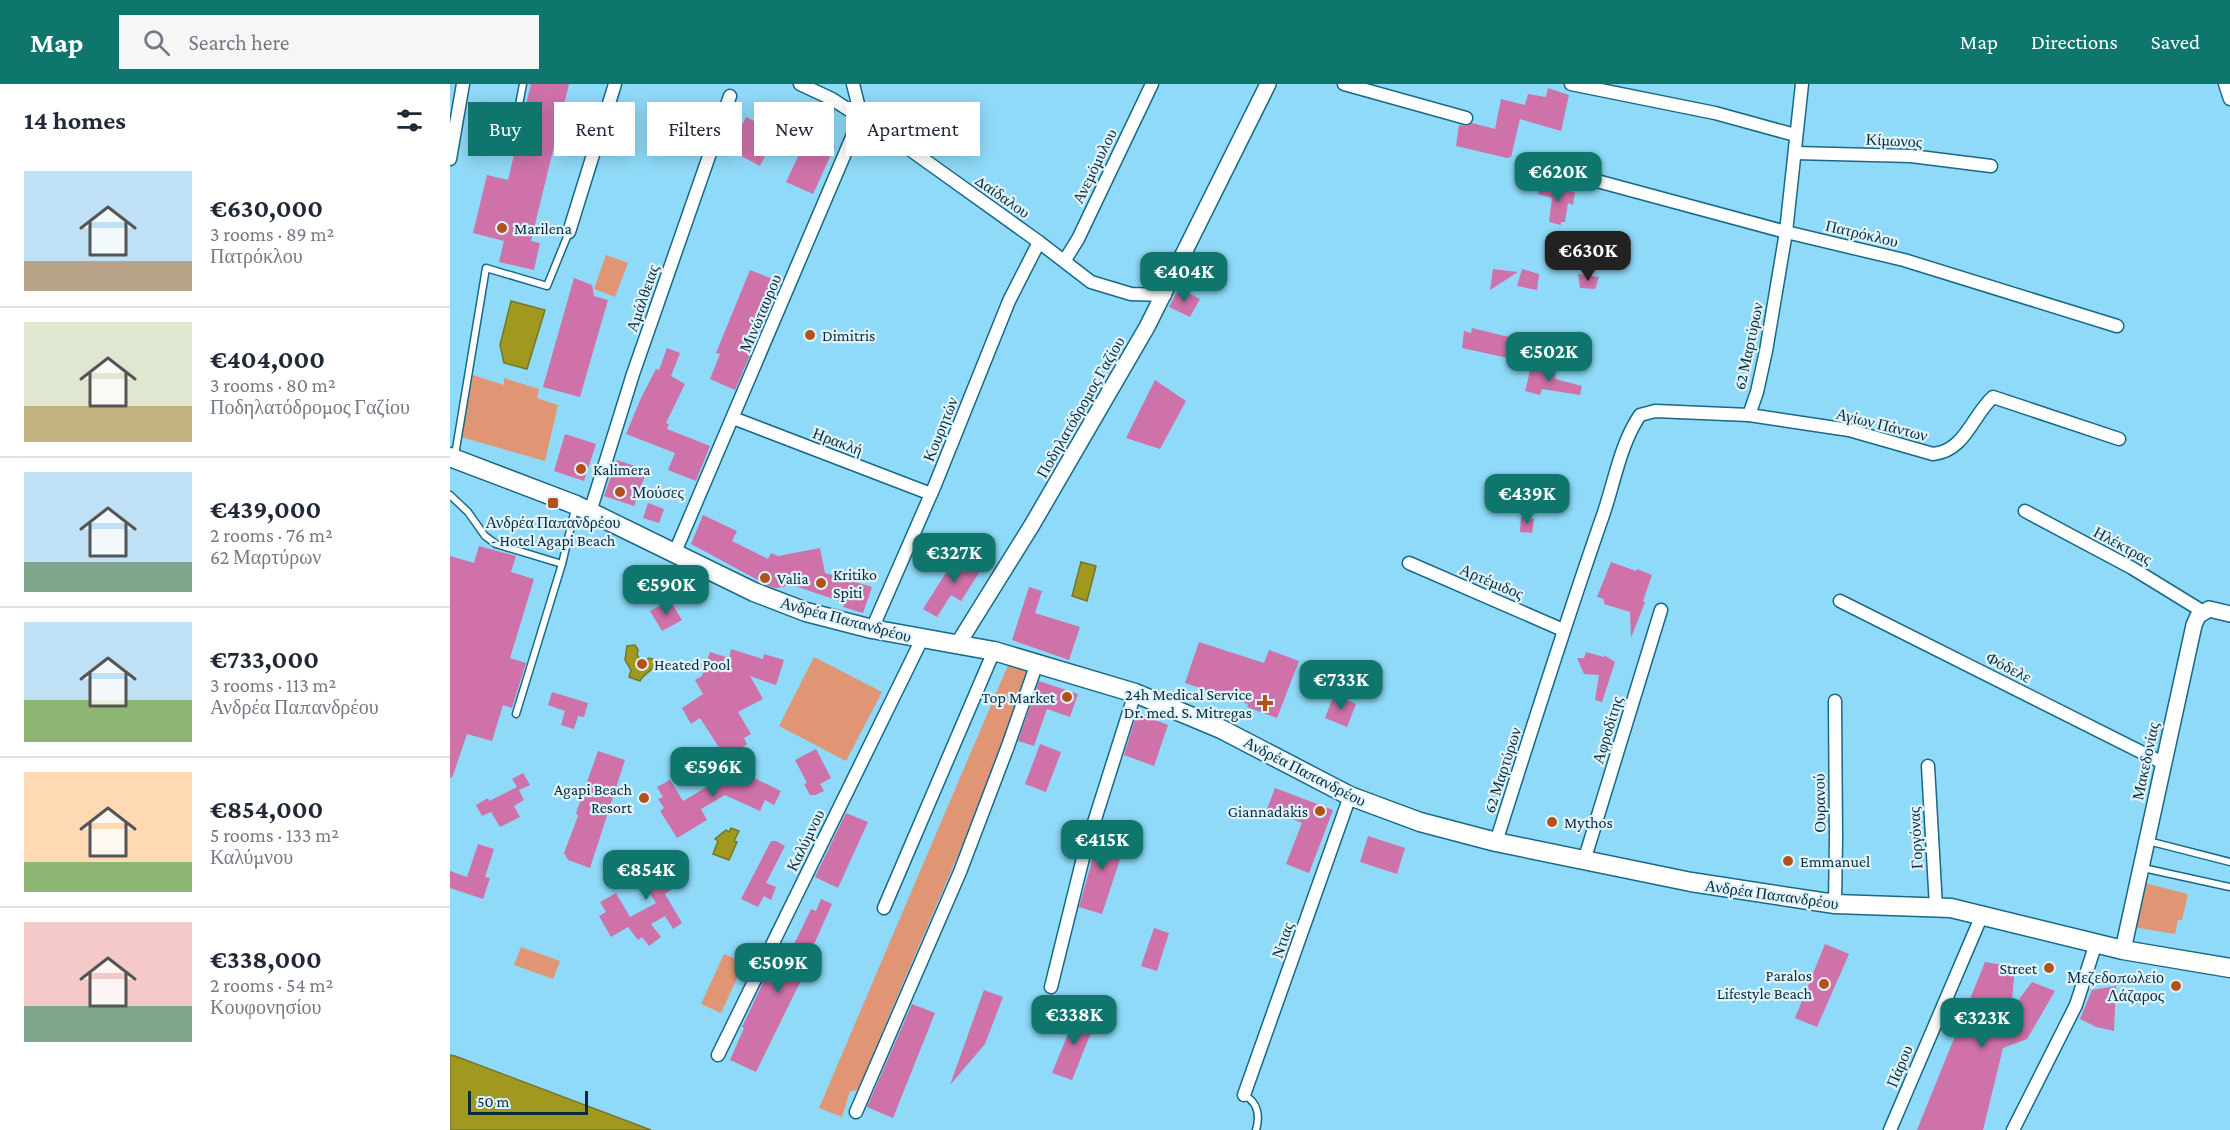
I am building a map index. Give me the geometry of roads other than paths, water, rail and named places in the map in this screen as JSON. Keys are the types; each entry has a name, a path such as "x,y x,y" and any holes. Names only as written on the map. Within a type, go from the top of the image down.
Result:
{"main road":[{"name":"Ανδρέα Παπανδρέου","path":"452,458 583,509 754,592 806,612 872,629 994,651 1135,693 1230,733 1350,796 1420,822 1496,842 1691,882 1835,904 1936,907 1982,915 2123,950 2230,968"}],"street":[{"path":"450,159 463,84"},
{"path":"569,232 615,84"},
{"name":"Δαίδαλου","path":"800,84 846,107"},
{"path":"853,84 858,102"},
{"name":"Ανεμόμυλου","path":"1065,260 1078,239 1152,84"},
{"name":"Ποδηλατόδρομος Γαζίου","path":"958,644 1124,370 1165,295 1268,84"},
{"path":"1344,84 1466,118"},
{"path":"1571,84 1715,113 1796,135"},
{"name":"62 Μαρτύρων","path":"1496,842 1563,630 1609,501 1632,427 1640,415 1655,411 1749,415 1757,392 1766,351 1786,232 1802,84"},
{"path":"2225,84 2230,99"},
{"name":"Αμάλθειας","path":"583,509 633,374 730,96"},
{"name":"Μινώταυρου","path":"675,552 846,151"},
{"name":"Κίμωνος","path":"1795,153 1911,156 1991,166"},
{"name":"Δαίδαλου","path":"918,156 1065,260 1083,276 1102,286 1131,294 1165,295"},
{"name":"Πατρόκλου","path":"1597,181 1786,232 1904,260 2117,326"},
{"name":"Κουρητών","path":"872,629 931,494 1009,301 1039,242"},
{"name":"Αγίων Πάντων","path":"1749,415 1850,430 1933,454 1941,453 1955,445 1993,397 2119,438"},
{"name":"Ηρακλή","path":"733,418 931,494"},
{"name":"Ηλέκτρας","path":"2025,512 2132,568 2202,611"},
{"name":"Αρτέμιδος","path":"1409,563 1563,630"},
{"name":"Φόδελε","path":"1840,602 2163,763"},
{"path":"2202,611 2209,609 2230,614"},
{"name":"Αφροδίτης","path":"1584,861 1661,610"},
{"name":"Μακεδονίας","path":"2123,950 2194,625 2202,611"},
{"name":"Καλύμνου","path":"718,1055 922,639"},
{"path":"884,908 994,651"},
{"path":"856,1112 960,872 1037,663"},
{"path":"1051,987 1083,854 1135,693"},
{"name":"Ουρανού","path":"1835,700 1835,904"},
{"name":"Γοργόνας","path":"1928,766 1936,907"},
{"name":"Ντιας","path":"1244,1095 1350,796"},
{"name":"Πάρου","path":"1890,1130 1982,915"},
{"path":"2013,1130 2076,1005 2096,943"}],"lane":[{"path":"520,102 523,84"},
{"path":"452,458 486,268 547,286 569,232"},
{"path":"450,495 468,512 485,536 496,544 562,564"},
{"path":"516,714 562,564 583,509"},
{"path":"2147,841 2230,862"},
{"path":"2141,868 2230,887"},
{"path":"1244,1095 1251,1098 1256,1106 1258,1122 1256,1130"}],"place":[{"name":"Marilena","path":"502,228"},
{"name":"Dimitris","path":"810,335"},
{"name":"Kalimera","path":"581,469"},
{"name":"Μούσες","path":"620,492"},
{"name":"Ανδρέα Παπανδρέου - Hotel Agapi Beach","path":"553,503"},
{"name":"Valia","path":"765,578"},
{"name":"Kritiko Spiti","path":"821,583"},
{"name":"Heated Pool","path":"642,664"},
{"name":"Top Market","path":"1067,697"},
{"name":"24h Medical Service Dr. med. S. Mitregas","path":"1265,703"},
{"name":"Agapi Beach Resort","path":"644,798"},
{"name":"Giannadakis","path":"1320,811"},
{"name":"Mythos","path":"1552,822"},
{"name":"Emmanuel","path":"1788,861"},
{"name":"Street","path":"2049,968"},
{"name":"Paralos Lifestyle Beach","path":"1824,984"},
{"name":"Μεζεδοπωλείο Λάζαρος","path":"2176,986"}]}
